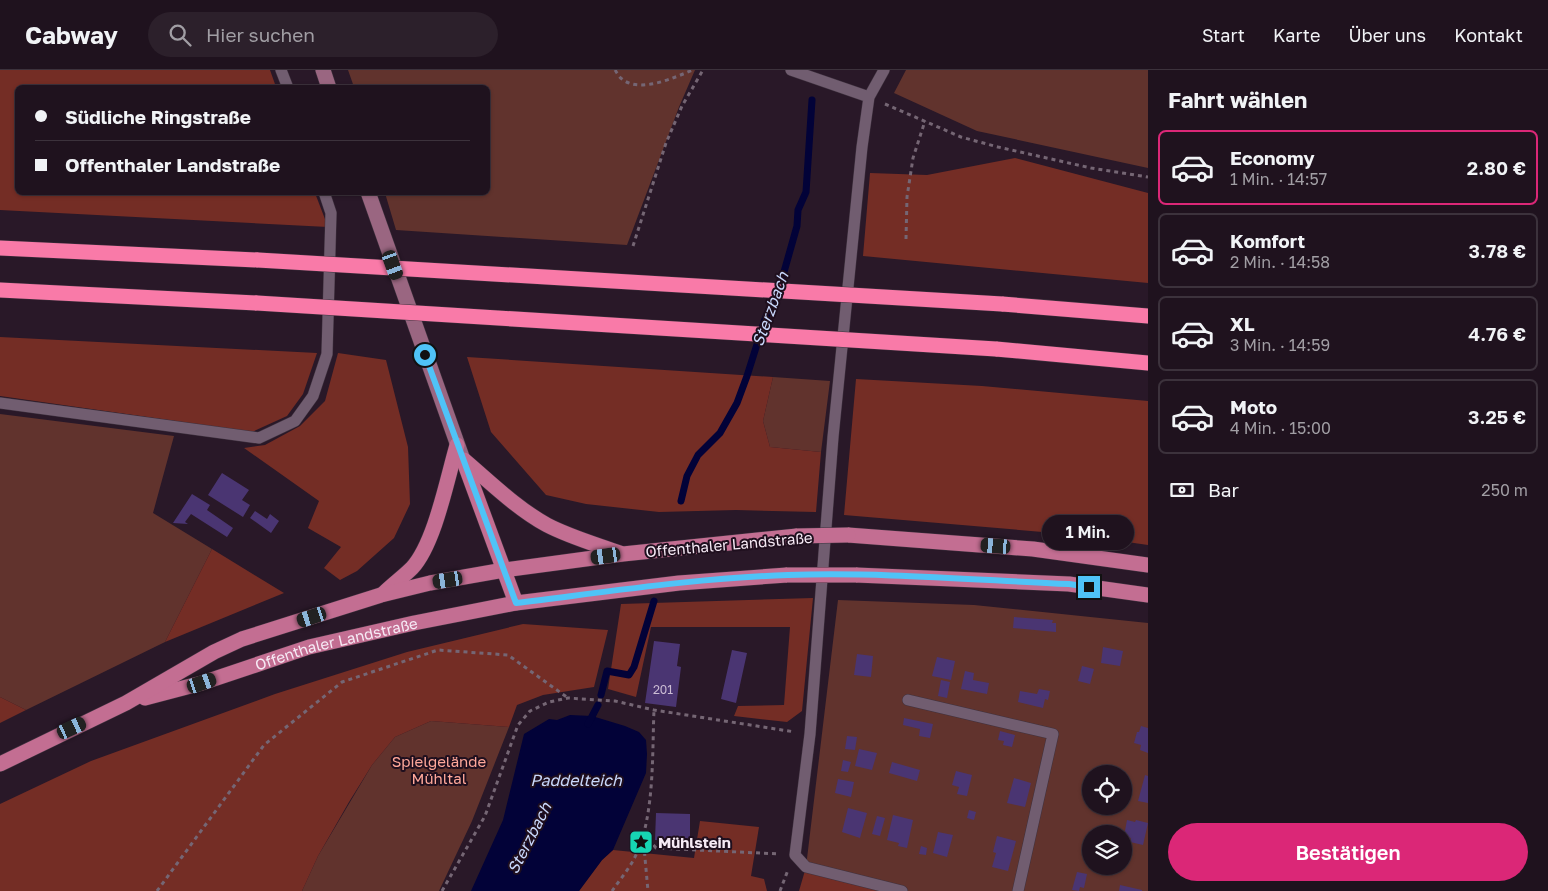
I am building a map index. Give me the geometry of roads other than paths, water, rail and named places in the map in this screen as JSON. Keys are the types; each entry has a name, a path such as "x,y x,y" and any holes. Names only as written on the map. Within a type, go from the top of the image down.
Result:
{"highway":[{"path":"0,248 258,260 1002,304 1148,316"},
{"path":"0,290 257,303 996,348 1148,363"}],"main road":[{"path":"323,70 328,85"},
{"path":"369,195 457,445 516,603"},
{"path":"381,595 412,567 424,549 434,526 457,445"},
{"path":"464,460 519,506 546,524 564,533 623,554"},
{"name":"Offenthaler Landstraße","path":"0,764 126,703 214,652 242,639 381,595 430,583 504,570 623,554 797,536 848,535 1033,549 1148,565"},
{"name":"Offenthaler Landstraße","path":"126,703 202,683 309,647 414,622 516,603 680,583 787,575 856,575 1069,584 1148,595"}],"lane":[{"path":"281,70 287,85"},
{"path":"791,70 869,97"},
{"path":"884,70 869,97 862,147 833,437 810,734 795,855 806,867 902,891"},
{"path":"0,402 259,438 295,421 313,396 327,354 331,213 325,195"},
{"path":"908,700 1053,734 1018,891"}],"water":[{"name":"Paddelteich","path":"570,715 592,716 625,726 639,732 646,740 646,773 613,850 602,860 579,891 471,891 503,820 524,734 549,719 557,720"}],"waterway":[{"name":"Sterzbach","path":"681,501 687,476 698,455 720,433 737,403 765,319 782,279 797,226 798,210 806,192 812,100"},
{"name":"Sterzbach","path":"601,695 607,671 629,675 634,667 654,601"},
{"name":"Sterzbach","path":"588,724 598,705"}],"place":[{"name":"Mühlstein","path":"641,842"}],"park label":[{"name":"Spielgelände Mühltal","path":"439,770"}]}
